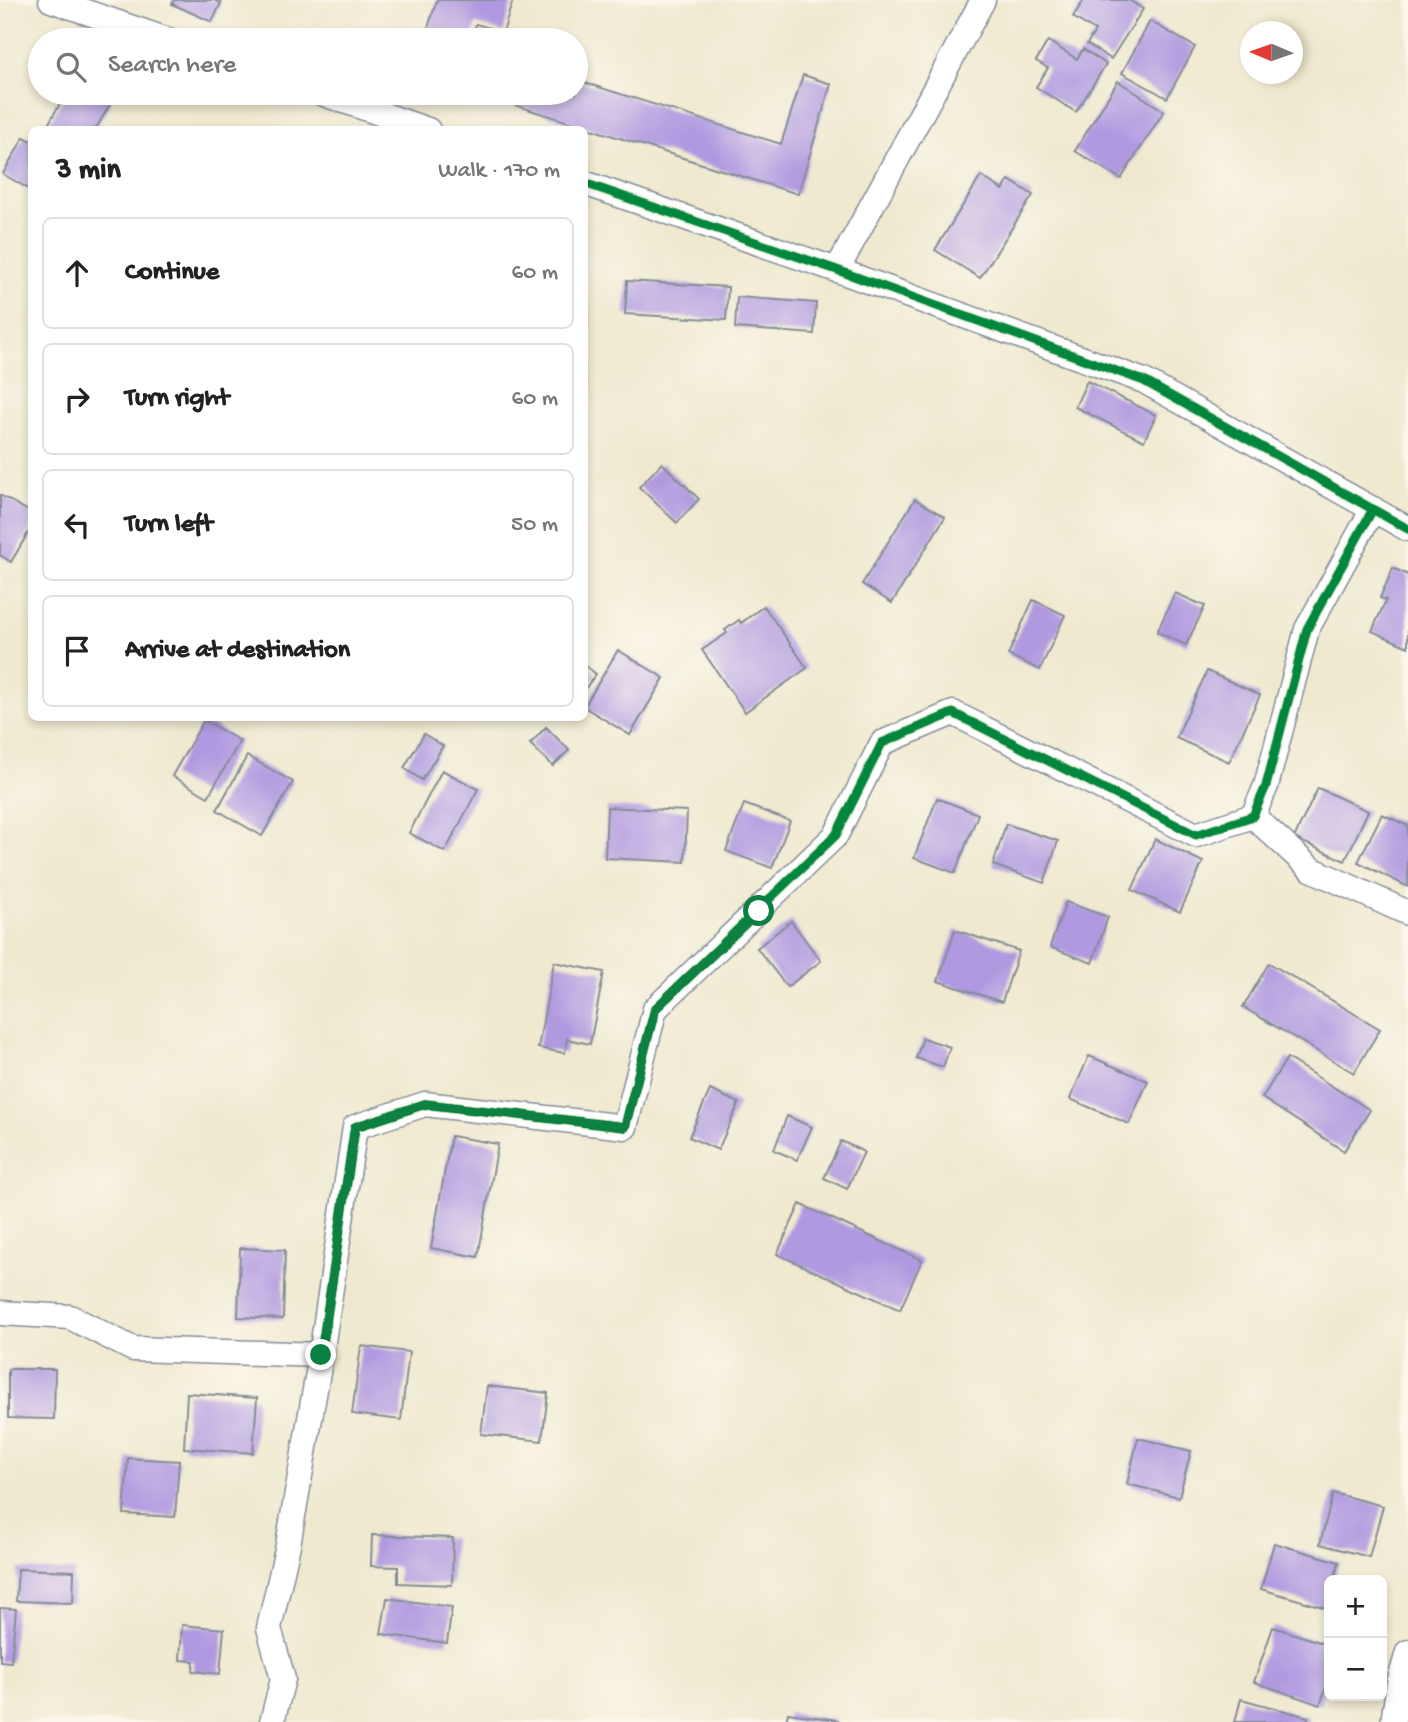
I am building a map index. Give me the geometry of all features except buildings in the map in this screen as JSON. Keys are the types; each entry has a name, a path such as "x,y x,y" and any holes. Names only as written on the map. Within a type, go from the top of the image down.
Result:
{"street":[{"path":"51,0 133,28"},
{"path":"836,270 983,0"},
{"path":"356,105 416,126"},
{"path":"588,184 1144,381 1408,529"},
{"path":"1254,816 1266,786 1307,629 1373,509"},
{"path":"272,1722 284,1679 269,1628 288,1545 321,1355 355,1127 425,1104 625,1127 655,1009 836,835 882,743 953,713 1196,835 1254,816"},
{"path":"1254,816 1311,869 1408,913"},
{"path":"0,1313 70,1317 133,1349 321,1355"},
{"path":"1393,1722 1399,1683 1408,1652"}],"cycle path":[{"path":"588,184 837,270 1144,381 1408,529"},
{"path":"321,1355 355,1127 425,1104 625,1127 655,1009 836,835 882,743 953,713 1196,835 1253,816 1266,786 1307,629 1373,509"}],"route":[{"path":"321,1355 355,1127 425,1104 625,1127 655,1009 759,911"}]}
